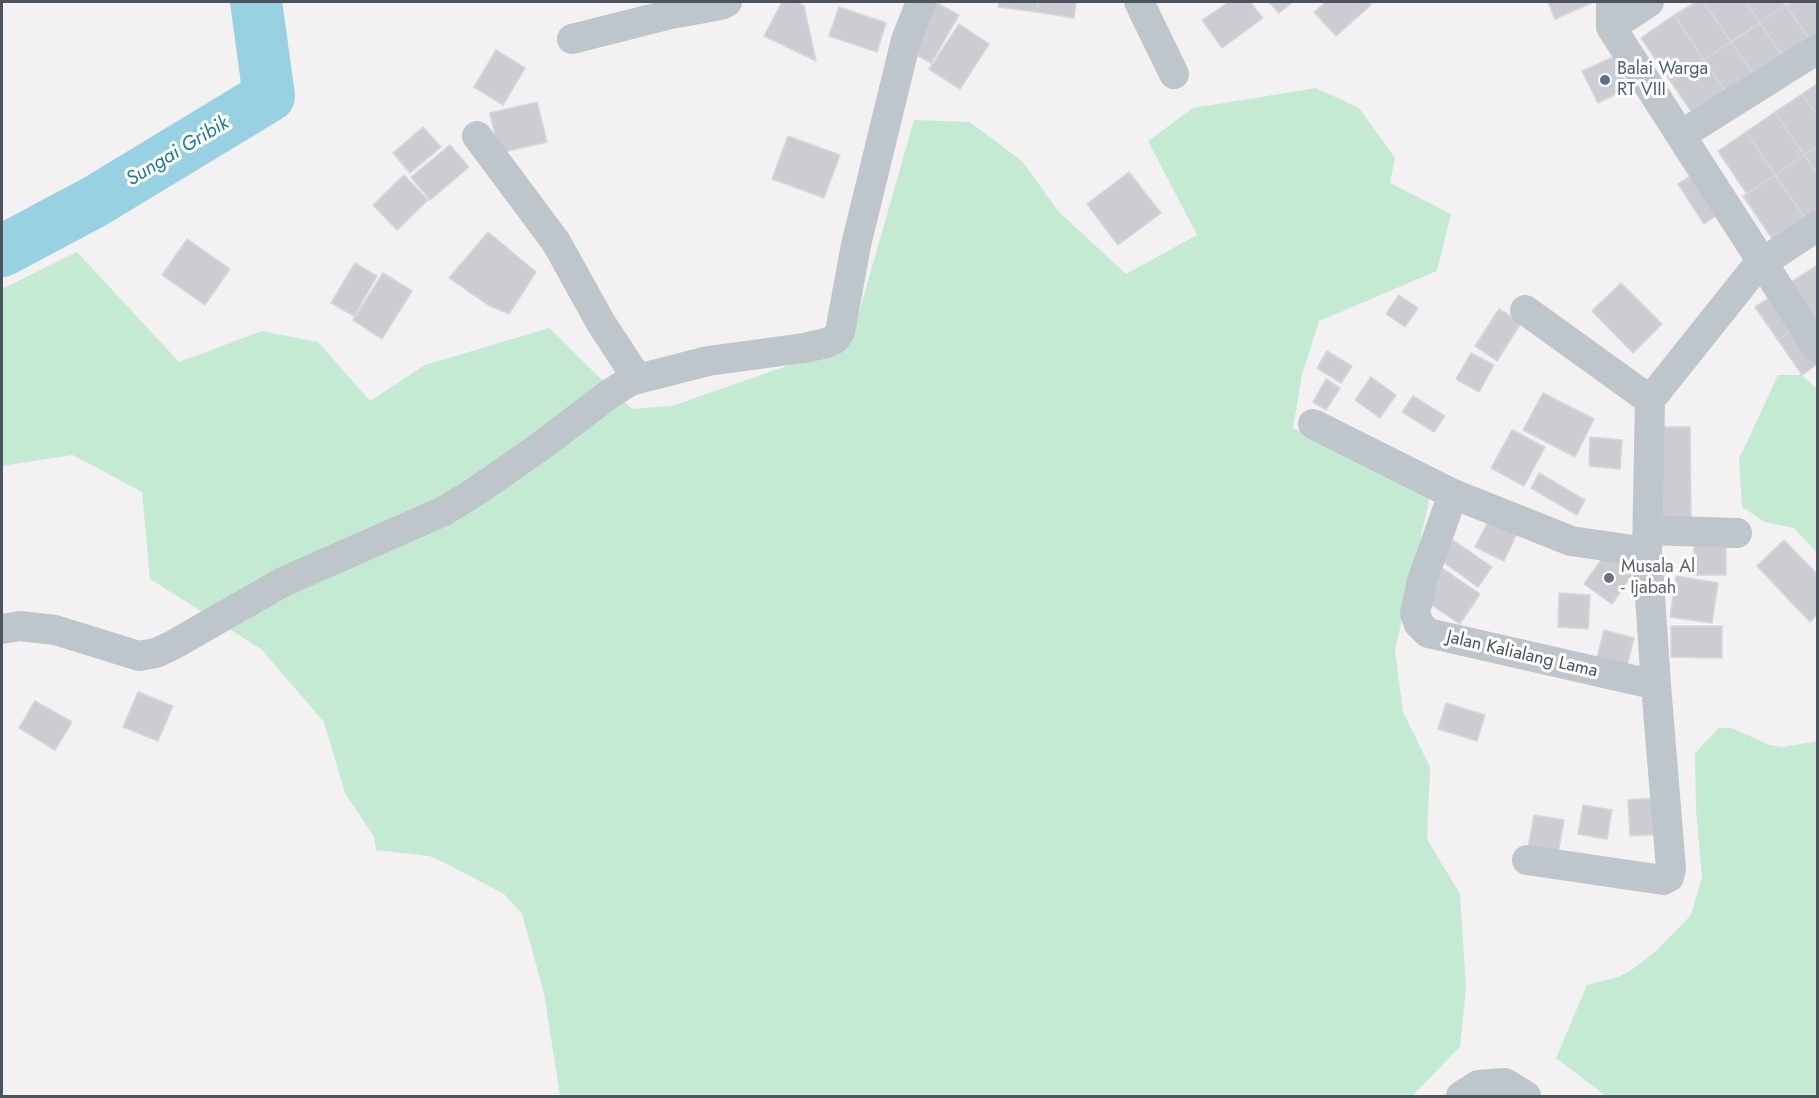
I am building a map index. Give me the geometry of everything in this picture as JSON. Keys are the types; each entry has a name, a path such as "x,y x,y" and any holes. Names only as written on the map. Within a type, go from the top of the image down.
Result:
{"street":[{"path":"572,39 727,2"},
{"path":"2,629 20,626 55,630 139,656 156,653 283,582 444,511 476,492 608,395 636,378 708,361 804,348 835,339 840,332 856,245 917,2"},
{"path":"1139,2 1174,74"},
{"path":"1649,2 1611,14 1681,135 1760,264 1818,349"},
{"path":"1681,135 1818,49"},
{"path":"477,136 556,242 601,323 636,378"},
{"path":"1527,860 1663,880 1669,877 1671,869 1656,685 1648,541 1650,400 1760,264 1818,226"},
{"path":"1525,310 1650,400"},
{"path":"1313,424 1453,494 1571,540 1648,541 1737,533"},
{"name":"Jalan Kalialang Lama","path":"1453,494 1422,581 1415,613 1419,624 1428,633 1656,685"},
{"path":"1461,1096 1478,1085 1505,1083 1526,1096"}],"green space":[{"path":"1316,88 1359,108 1395,158 1390,183 1451,214 1437,271 1319,321 1302,375 1293,428 1431,493 1395,650 1403,712 1430,767 1427,839 1460,894 1466,988 1460,1047 1412,1096 560,1096 544,993 522,914 504,894 441,861 429,856 376,850 374,837 345,793 324,722 261,649 150,579 142,492 73,455 2,466 2,289 77,252 179,362 262,331 318,342 370,401 425,365 549,328 632,409 672,406 850,344 914,120 970,122 1022,161 1058,211 1126,274 1197,235 1148,141 1193,108"},
{"path":"1778,375 1802,375 1817,389 1817,553 1794,528 1765,522 1742,507 1739,459"},
{"path":"1719,728 1732,728 1769,745 1784,747 1817,741 1817,1096 1606,1096 1556,1058 1587,985 1618,977 1630,971 1655,952 1691,915 1702,877 1696,810 1695,753"}],"building":[{"path":"782,2 798,2 804,6 816,61 764,36"},
{"path":"935,2 959,15 931,63 908,50"},
{"path":"999,2 1038,2 1037,12 998,7"},
{"path":"1038,2 1076,2 1074,18 1037,12"},
{"path":"1229,2 1250,2 1263,18 1222,48 1202,20"},
{"path":"1269,2 1293,2 1279,13"},
{"path":"1326,2 1368,2 1371,5 1336,36 1314,12"},
{"path":"1548,2 1594,2 1555,19"},
{"path":"1696,2 1704,2 1731,42 1704,60 1674,15"},
{"path":"1704,2 1746,2 1760,23 1731,42"},
{"path":"1746,2 1783,2 1786,5 1760,23"},
{"path":"1792,2 1818,2 1818,41 1813,45 1786,5"},
{"path":"1786,5 1813,45 1787,62 1760,23"},
{"path":"839,7 886,23 877,52 829,36"},
{"path":"1674,15 1704,60 1671,82 1641,38"},
{"path":"1760,23 1787,62 1758,81 1731,42"},
{"path":"959,24 989,44 960,89 929,69"},
{"path":"1731,42 1758,81 1731,99 1704,60"},
{"path":"496,50 525,68 503,105 474,87"},
{"name":"Balai Warga RT VIII","path":"1613,57 1628,88 1598,103 1582,71"},
{"path":"1704,60 1731,99 1698,121 1671,82"},
{"path":"1818,83 1818,116 1802,94"},
{"path":"1802,94 1818,116 1818,146 1804,155 1775,112"},
{"path":"537,102 547,142 499,153 490,113"},
{"path":"1775,112 1804,155 1775,175 1746,132"},
{"path":"423,127 441,147 410,173 393,153"},
{"path":"1746,132 1775,175 1747,194 1718,151"},
{"path":"788,136 840,155 824,198 772,179"},
{"path":"450,145 469,167 430,200 411,177"},
{"path":"1818,146 1818,174 1804,155"},
{"path":"1804,155 1818,174 1818,210 1805,218 1775,175"},
{"path":"1700,170 1726,209 1704,224 1678,184"},
{"path":"1129,172 1161,213 1118,245 1087,204"},
{"path":"404,175 428,200 397,230 373,205"},
{"path":"1775,175 1805,218 1773,240 1743,196"},
{"path":"488,232 536,272 509,314 488,305 449,278"},
{"path":"187,239 230,269 205,305 162,275"},
{"path":"355,263 377,276 354,316 331,303"},
{"path":"1818,265 1818,321 1791,282"},
{"path":"383,273 412,291 382,339 353,320"},
{"path":"1621,283 1662,324 1633,353 1592,311"},
{"path":"1775,294 1797,327 1778,340 1755,307"},
{"path":"1399,295 1418,308 1405,327 1386,314"},
{"path":"1499,309 1521,323 1497,361 1475,346"},
{"path":"1797,327 1818,356 1818,364 1802,375 1778,340"},
{"path":"1327,351 1352,366 1341,383 1317,368"},
{"path":"1471,353 1494,365 1479,392 1456,379"},
{"path":"1371,377 1396,395 1380,418 1355,400"},
{"path":"1326,379 1340,388 1326,410 1313,402"},
{"path":"1543,393 1594,419 1575,457 1523,430"},
{"path":"1413,396 1445,416 1434,432 1402,412"},
{"path":"1653,427 1690,427 1691,519 1654,520"},
{"path":"1512,430 1545,447 1524,486 1491,468"},
{"path":"1590,437 1622,440 1620,469 1589,466"},
{"path":"1539,473 1585,500 1577,515 1531,488"},
{"path":"1490,518 1519,529 1504,561 1475,547"},
{"path":"1453,540 1492,567 1478,587 1439,559"},
{"path":"1784,540 1818,575 1818,614 1810,622 1757,566"},
{"path":"1694,544 1726,544 1726,575 1694,575"},
{"name":"Musala Al - Ijabah","path":"1606,553 1634,572 1612,604 1584,584"},
{"path":"1442,568 1480,594 1460,624 1421,598"},
{"path":"1676,576 1718,583 1712,623 1670,617"},
{"path":"1559,593 1590,595 1588,629 1558,627"},
{"path":"1671,626 1722,626 1722,658 1671,657"},
{"path":"1604,630 1634,638 1625,673 1595,666"},
{"path":"138,692 173,706 158,741 123,727"},
{"path":"35,701 72,722 55,750 19,728"},
{"path":"1446,703 1485,715 1477,741 1438,729"},
{"path":"1658,798 1661,834 1630,836 1628,800"},
{"path":"1583,805 1612,810 1607,839 1578,834"},
{"path":"1534,815 1564,820 1558,853 1528,848"}],"waterway":[{"name":"Sungai Gribik","path":"2,251 94,202 269,96 256,2"}],"place":[{"name":"Balai Warga RT VIII","path":"1605,80"},
{"name":"Musala Al - Ijabah","path":"1609,578"}]}
